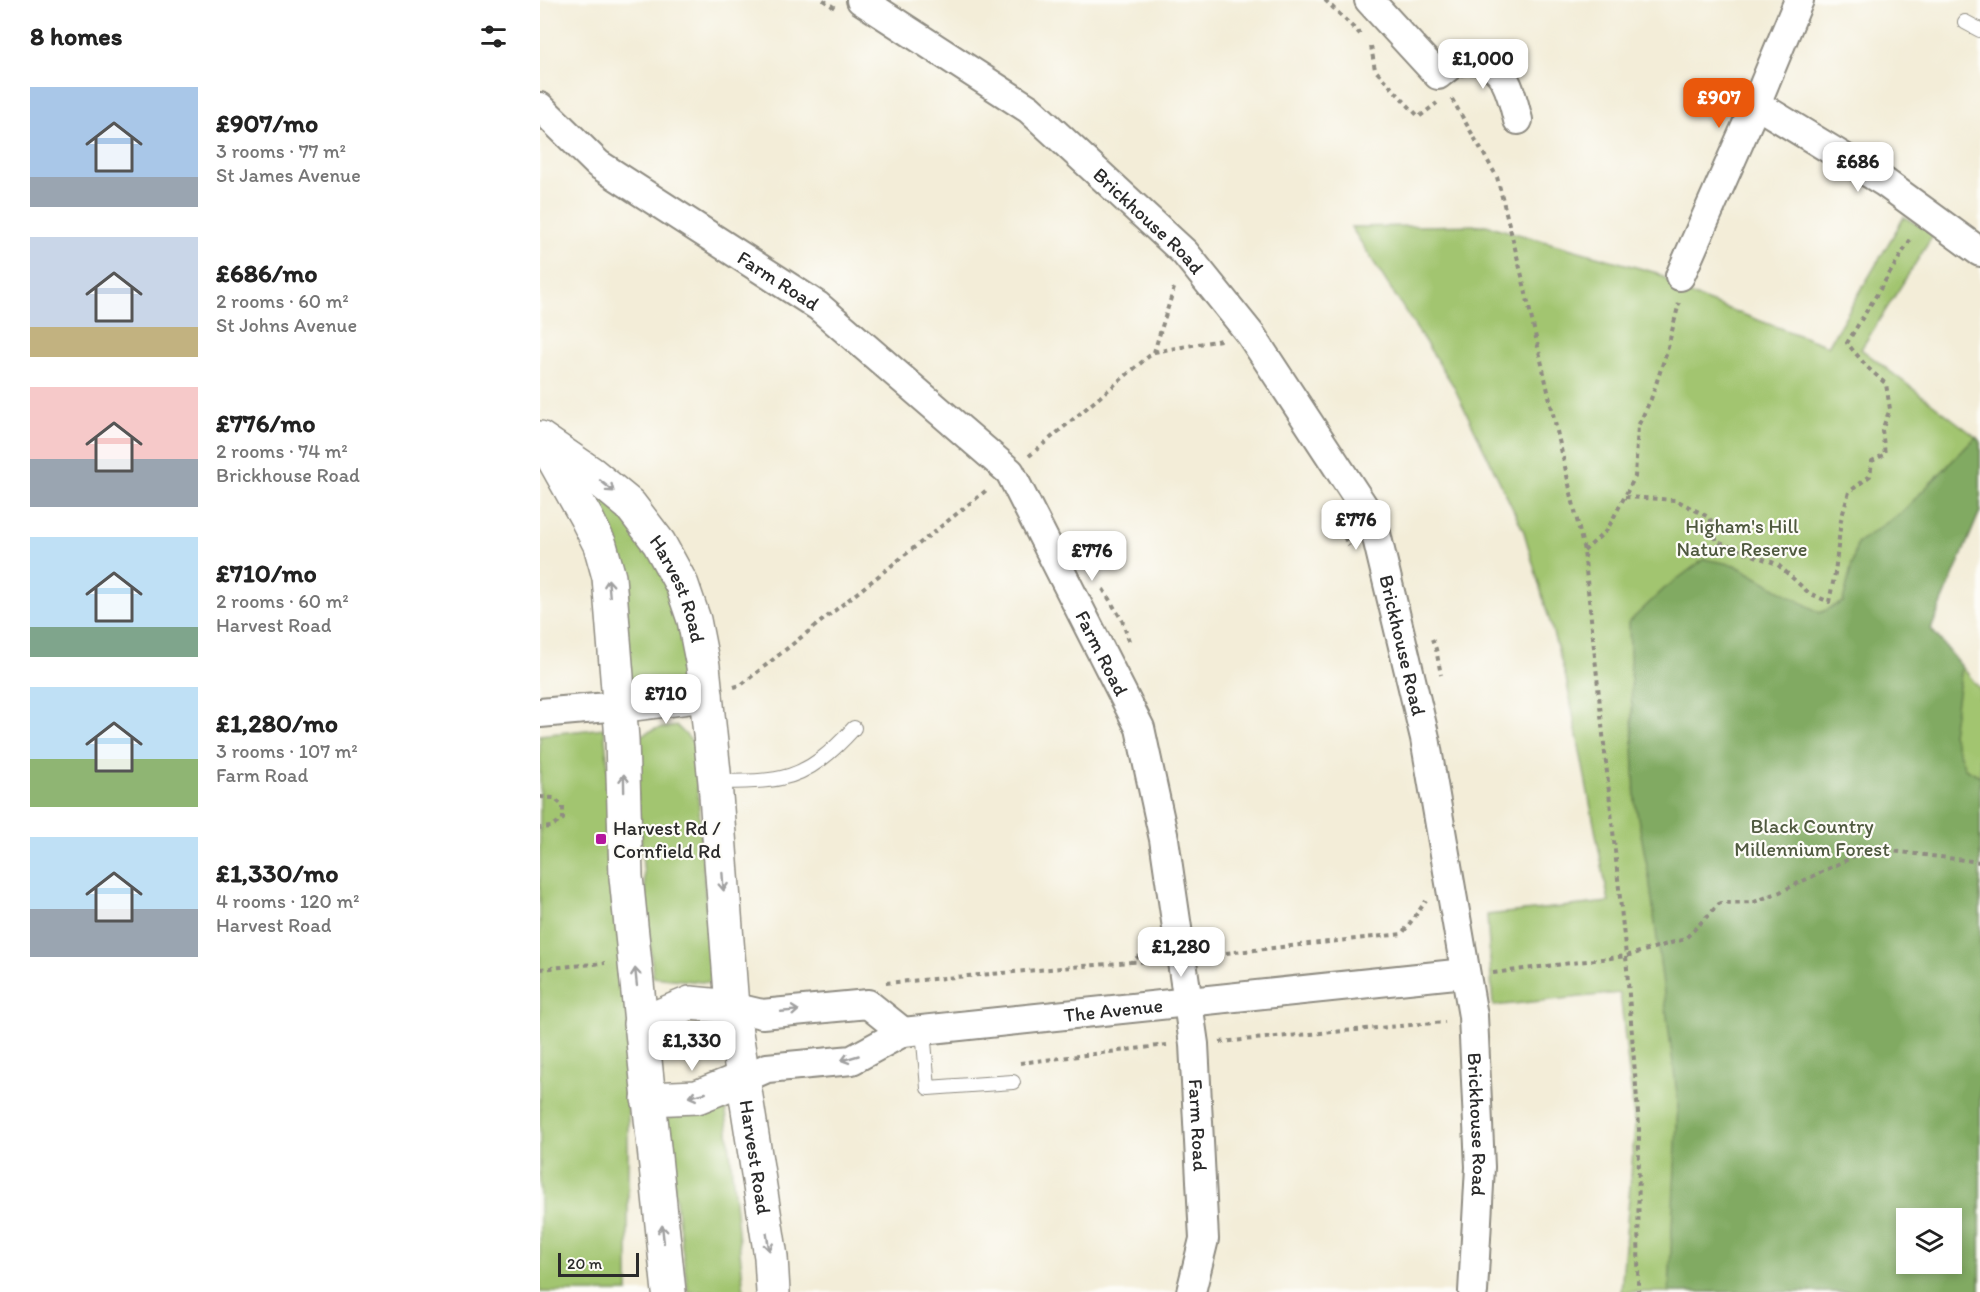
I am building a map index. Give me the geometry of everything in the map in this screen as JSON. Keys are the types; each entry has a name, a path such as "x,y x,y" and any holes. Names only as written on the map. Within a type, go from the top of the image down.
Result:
{"street":[{"path":"1369,0 1444,83 1456,62 1471,59 1488,62 1498,70 1512,96 1518,120"},
{"path":"1680,276 1800,0"},
{"name":"Brickhouse Road","path":"852,6 1029,109 1185,253 1251,335 1373,521 1425,738 1473,1016 1480,1167 1473,1292"},
{"path":"1756,104 1884,182 1980,252"},
{"name":"Farm Road","path":"540,107 598,164 818,306 1010,472 1140,728 1164,839 1194,1044 1204,1239 1191,1292"},
{"name":"Harvest Road","path":"541,438 591,473 630,505 659,543 682,585 694,620 706,695 715,782 732,1007 771,1257 773,1292"},
{"name":"Harvest Road","path":"541,438 600,545 609,577 622,739 626,878 669,1292"},
{"path":"540,713 706,695"},
{"name":"The Avenue","path":"744,1078 767,1068 852,1060 913,1031 1465,973"},
{"path":"640,1024 690,1003 732,1007 762,1014 868,1004 913,1031"},
{"path":"648,1099 697,1097 744,1078"}],"lane":[{"path":"1965,22 1980,30"},
{"path":"715,782 782,778 818,761 835,749 854,728"},
{"path":"913,1031 928,1088 1013,1082"}],"path":[{"path":"823,0 852,6"},
{"path":"1325,0 1372,47 1375,70 1419,117 1444,83 1497,177 1522,276 1584,551 1626,956 1639,1126 1638,1292"},
{"path":"1625,496 1676,500 1710,518 1718,542 1777,564 1809,593 1829,602 1841,520 1849,492 1870,476 1872,461 1885,454 1882,430 1890,410 1886,384 1867,367 1847,342 1926,213"},
{"path":"1584,551 1607,531 1635,477 1638,426 1652,399 1667,351 1682,289 1680,276"},
{"path":"1154,352 1176,281 1183,289"},
{"path":"706,695 741,686 1010,472 1154,352 1226,339 1219,331"},
{"path":"978,483 986,491"},
{"path":"1331,511 1352,553"},
{"path":"1097,580 1122,620 1130,642"},
{"path":"1432,638 1442,682"},
{"path":"540,797 554,798 562,806 563,819 551,827 540,828"},
{"path":"1465,973 1484,974 1626,956 1685,939 1720,903 1754,902 1859,854 1892,851 1980,862"},
{"path":"1202,956 1402,934 1431,893"},
{"path":"868,1004 886,983 1131,962 1155,944"},
{"path":"540,969 615,962"},
{"path":"1011,1064 1171,1044 1443,1023 1473,1016"}],"green space":[{"name":"Higham's Hill Nature Reserve","path":"1904,217 1934,234 1861,349 1980,440 1980,511 1931,629 1980,689 1980,1292 1621,1292 1635,1127 1620,993 1493,1006 1487,915 1609,902 1566,678 1524,532 1453,385 1351,227 1486,225 1657,273 1691,295 1828,346"},
{"name":"Black Country Millennium Forest","path":"1976,437 1980,440 1980,511 1931,629 1962,667 1952,734 1965,768 1980,776 1980,1292 1669,1292 1678,1102 1649,877 1635,802 1629,622 1664,589 1704,559 1735,565 1820,613 1843,602 1857,543 1901,513"},
{"path":"573,471 655,547 697,688 627,694"},
{"path":"677,726 694,743 712,983 653,977 632,739 655,729"},
{"path":"604,728 628,962 628,1292 540,1292 540,735"},
{"path":"725,1101 744,1292 688,1292 665,1119"}],"place":[{"name":"Harvest Rd / Cornfield Rd","path":"601,839"}]}
